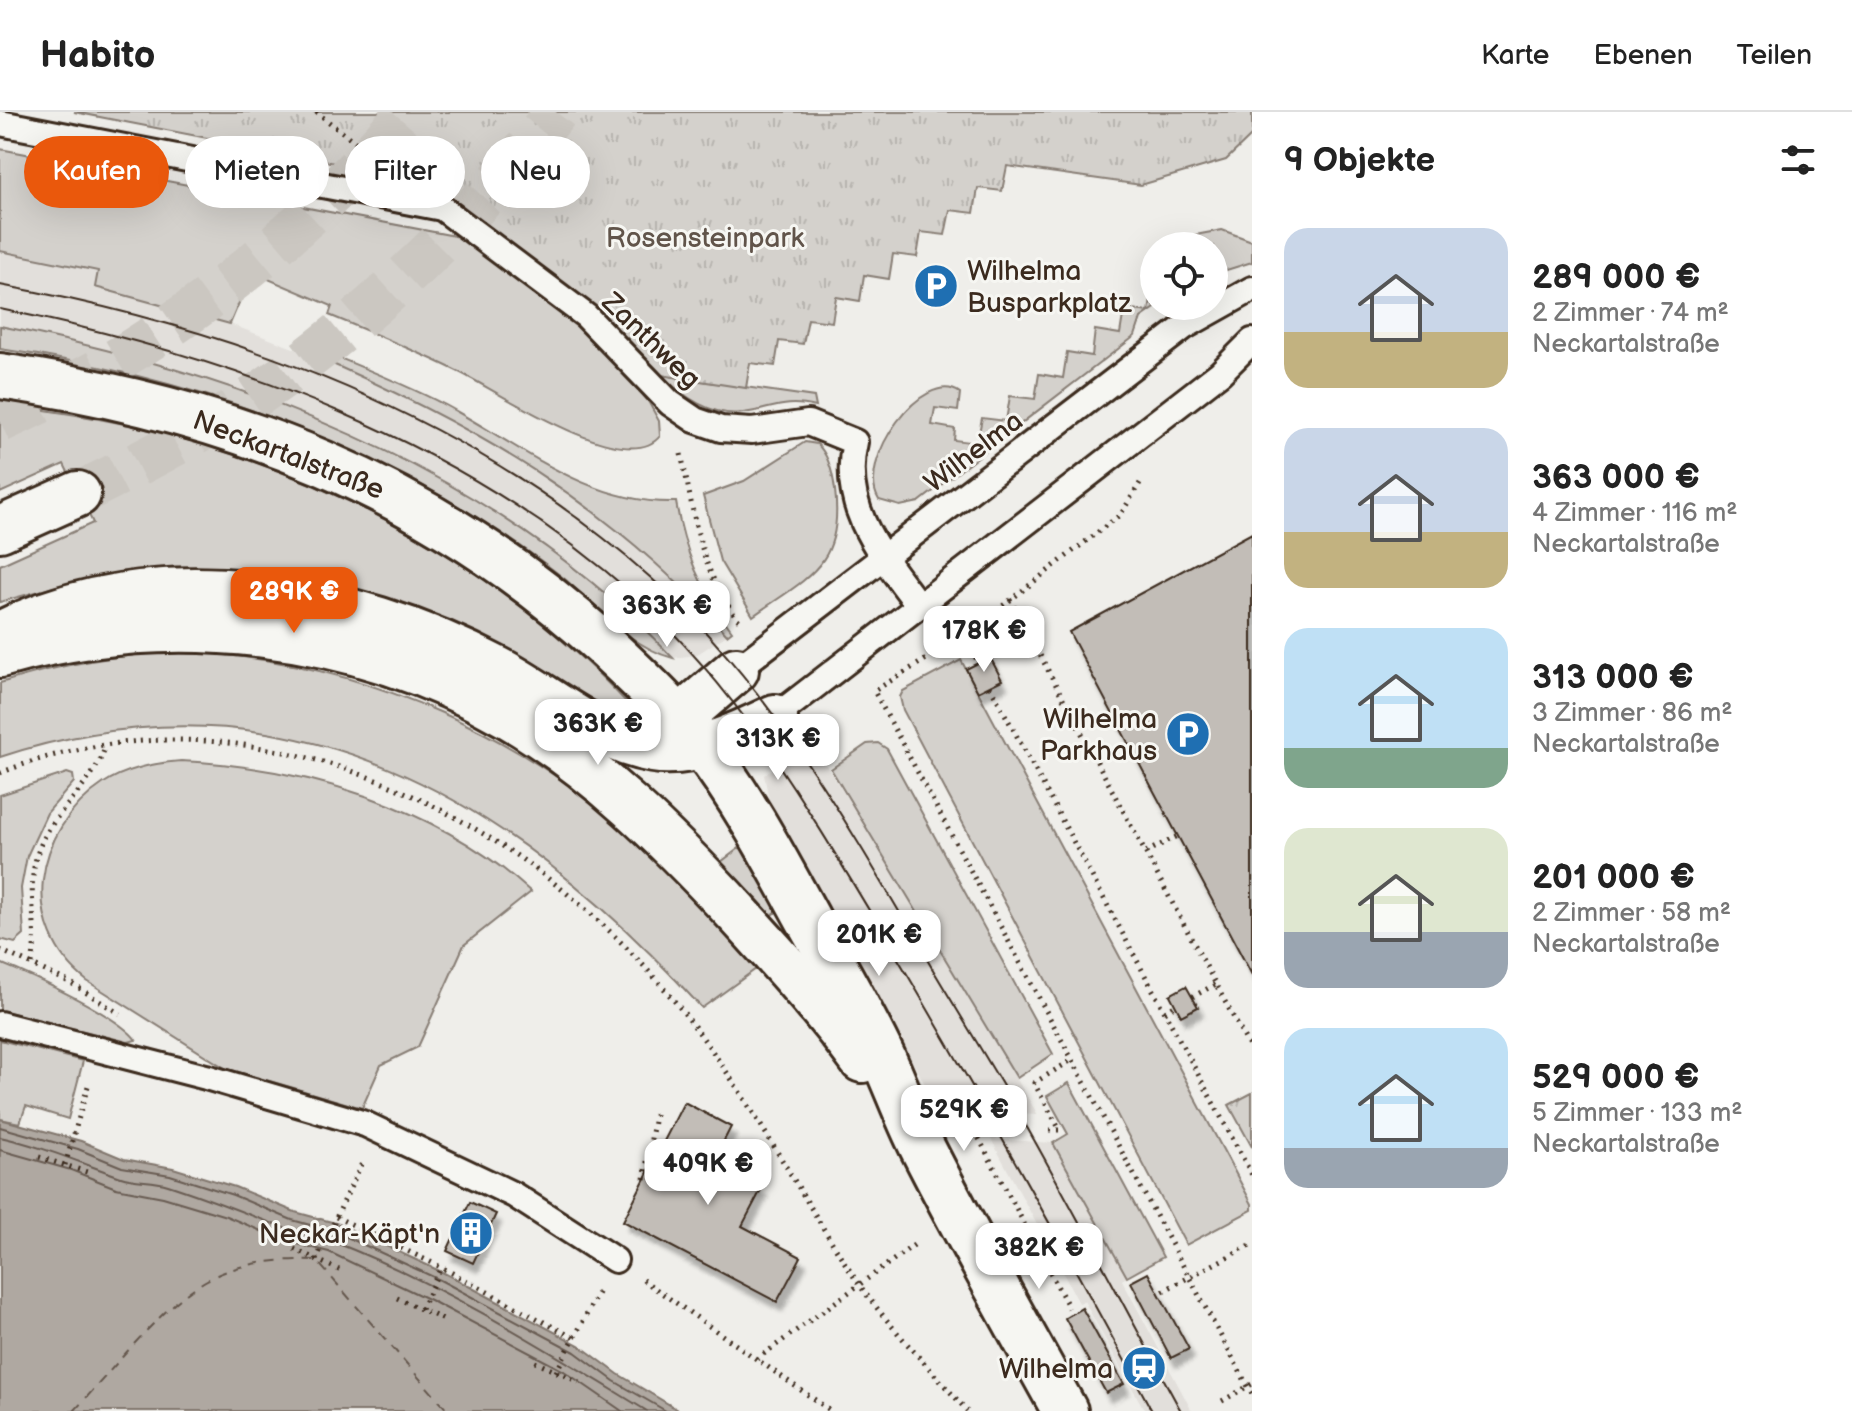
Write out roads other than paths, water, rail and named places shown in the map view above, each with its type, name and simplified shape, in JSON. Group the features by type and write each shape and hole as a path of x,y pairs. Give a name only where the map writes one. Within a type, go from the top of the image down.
{"main road":[{"name":"Neckartalstraße","path":"0,376 126,398 177,411 275,442 343,470 396,495 484,549 551,599 613,654 766,843 868,1027 923,1148 1065,1411"},
{"path":"0,529 78,494"},
{"path":"0,634 43,613 82,601 135,593 259,594 317,604 388,623 443,643 498,669 606,733 678,738 775,717"},
{"name":"Neckartalstraße","path":"0,655 89,636 178,630 278,636 363,654 456,689 511,717 615,793 673,848 809,994 860,1057 923,1148"},
{"path":"613,654 673,689 705,689 727,677"},
{"path":"673,848 651,801 649,782 678,738 727,677"},
{"path":"766,843 751,812 743,780 750,749 775,717"}],"lane":[{"name":"Zanthweg","path":"0,123 442,208 586,316 670,403 695,420 721,429 752,431 808,423 855,442 852,467 857,512 863,528 919,606"},
{"name":"Wilhelma","path":"727,677 1184,327 1252,289"},
{"path":"775,717 1208,383 1252,341"},
{"path":"0,1024 206,1077 365,1124 514,1195 609,1270"}],"water":[{"path":"0,1119 81,1141 124,1159 173,1168 235,1187 295,1212 339,1224 444,1273 579,1345 618,1374 680,1411 0,1411"}],"tunnel":[{"path":"0,421 115,361 221,289 319,206 408,112"},
{"path":"78,494 238,407 341,332 381,299 455,227 556,112"}],"tram line":[{"path":"0,285 88,303 176,326 262,354 346,387 428,425 506,470 581,521 651,578 694,620 772,712 840,813 1029,1131 1181,1411"},
{"path":"0,309 171,351 338,411 417,448 494,492 567,541 636,597 675,634 744,716 861,896 956,1058 1152,1411"}],"place":[{"name":"Wilhelma Busparkplatz","path":"936,286"},
{"name":"Wilhelma Parkhaus","path":"1188,734"},
{"name":"Neckar-Käpt'n","path":"471,1233"},
{"name":"Wilhelma","path":"1144,1368"}],"park label":[{"name":"Rosensteinpark","path":"705,237"}]}
